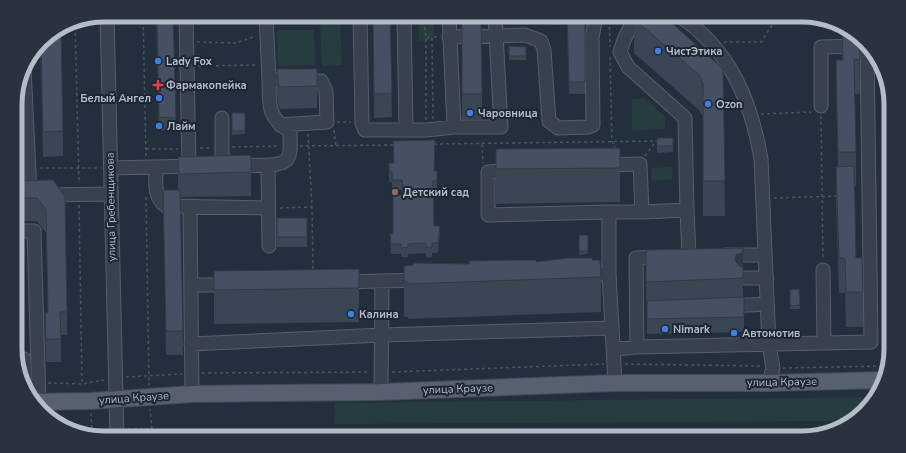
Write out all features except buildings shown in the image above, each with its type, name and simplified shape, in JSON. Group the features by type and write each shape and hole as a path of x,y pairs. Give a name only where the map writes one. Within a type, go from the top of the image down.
{"main road":[{"name":"улица Краузе","path":"42,402 91,401 116,398 192,394 381,392 771,376 878,380"}],"street":[{"name":"улица Гребенщикова","path":"107,22 110,194 117,431"},
{"path":"186,22 189,166"},
{"path":"110,168 280,165 286,162 290,156 290,132 280,125 270,113 266,22"},
{"path":"360,22 362,123 365,130 501,127 495,22"},
{"path":"404,22 406,129"},
{"path":"449,22 454,127"},
{"path":"449,37 525,35 541,41 544,50 549,121 558,128 588,127 593,125 592,38 595,22"},
{"path":"633,22 620,52 628,67 685,118 687,210 690,256"},
{"path":"686,22 730,65 740,85 756,131 761,159 771,376"},
{"path":"821,109 821,47 860,46"},
{"path":"614,349 638,347 871,342 868,56"},
{"path":"269,80 321,81 326,91 327,122 280,125"},
{"path":"25,84 30,195"},
{"path":"222,118 222,166"},
{"path":"594,166 640,164 642,212"},
{"path":"268,165 269,246"},
{"path":"151,167 156,192 160,202 172,208 268,208"},
{"path":"525,170 488,172 488,215 687,210"},
{"path":"22,195 110,194"},
{"path":"190,208 192,394"},
{"path":"609,212 609,274 615,383"},
{"path":"22,232 34,231 38,382 37,395"},
{"path":"638,347 641,309 636,258 765,255"},
{"path":"823,270 824,343"},
{"path":"570,275 609,274"},
{"path":"743,278 767,278"},
{"path":"328,283 437,280"},
{"path":"381,392 383,335 382,282"},
{"path":"191,285 244,284"},
{"path":"714,306 768,304"},
{"path":"191,344 383,335 612,328"}],"path":[{"path":"143,22 146,149 151,167"},
{"path":"424,22 430,129"},
{"path":"609,22 612,141 624,164"},
{"path":"708,42 761,42 774,22"},
{"path":"187,42 236,43 267,32"},
{"path":"430,129 432,37"},
{"path":"426,38 449,37"},
{"path":"188,66 268,65"},
{"path":"883,91 884,134"},
{"path":"751,115 821,109 823,270"},
{"path":"327,122 362,123"},
{"path":"308,130 312,207 313,275"},
{"path":"640,164 656,141"},
{"path":"428,144 664,141"},
{"path":"482,144 483,164 488,172"},
{"path":"146,149 397,145"},
{"path":"28,168 110,168"},
{"path":"129,431 152,429 148,375 146,192"},
{"path":"869,195 884,195"},
{"path":"762,198 838,196"},
{"path":"268,208 312,207"},
{"path":"38,382 82,384 115,378 192,373 382,372 615,364 759,365 771,376 882,366"},
{"path":"91,401 92,430"}],"green space":[{"path":"320,22 340,22 342,65 322,66"},
{"path":"418,22 434,22 434,40 419,41"},
{"path":"277,30 314,30 315,65 278,66"},
{"path":"645,98 665,117 665,129 632,131 632,99"},
{"path":"672,167 672,179 652,181 651,168"},
{"path":"868,397 856,411 841,421 334,424 335,403"}],"place":[{"name":"ЧистЭтика","path":"658,51"},
{"name":"Lady Fox","path":"158,61"},
{"name":"Фармакопейка","path":"158,85"},
{"name":"Белый Ангел","path":"159,98"},
{"name":"Ozon","path":"708,104"},
{"name":"Чаровница","path":"470,113"},
{"name":"Лайм","path":"159,126"},
{"name":"Детский сад","path":"395,192"},
{"name":"Калина","path":"351,314"},
{"name":"Nimark","path":"665,329"},
{"name":"Автомотив","path":"734,333"}]}
